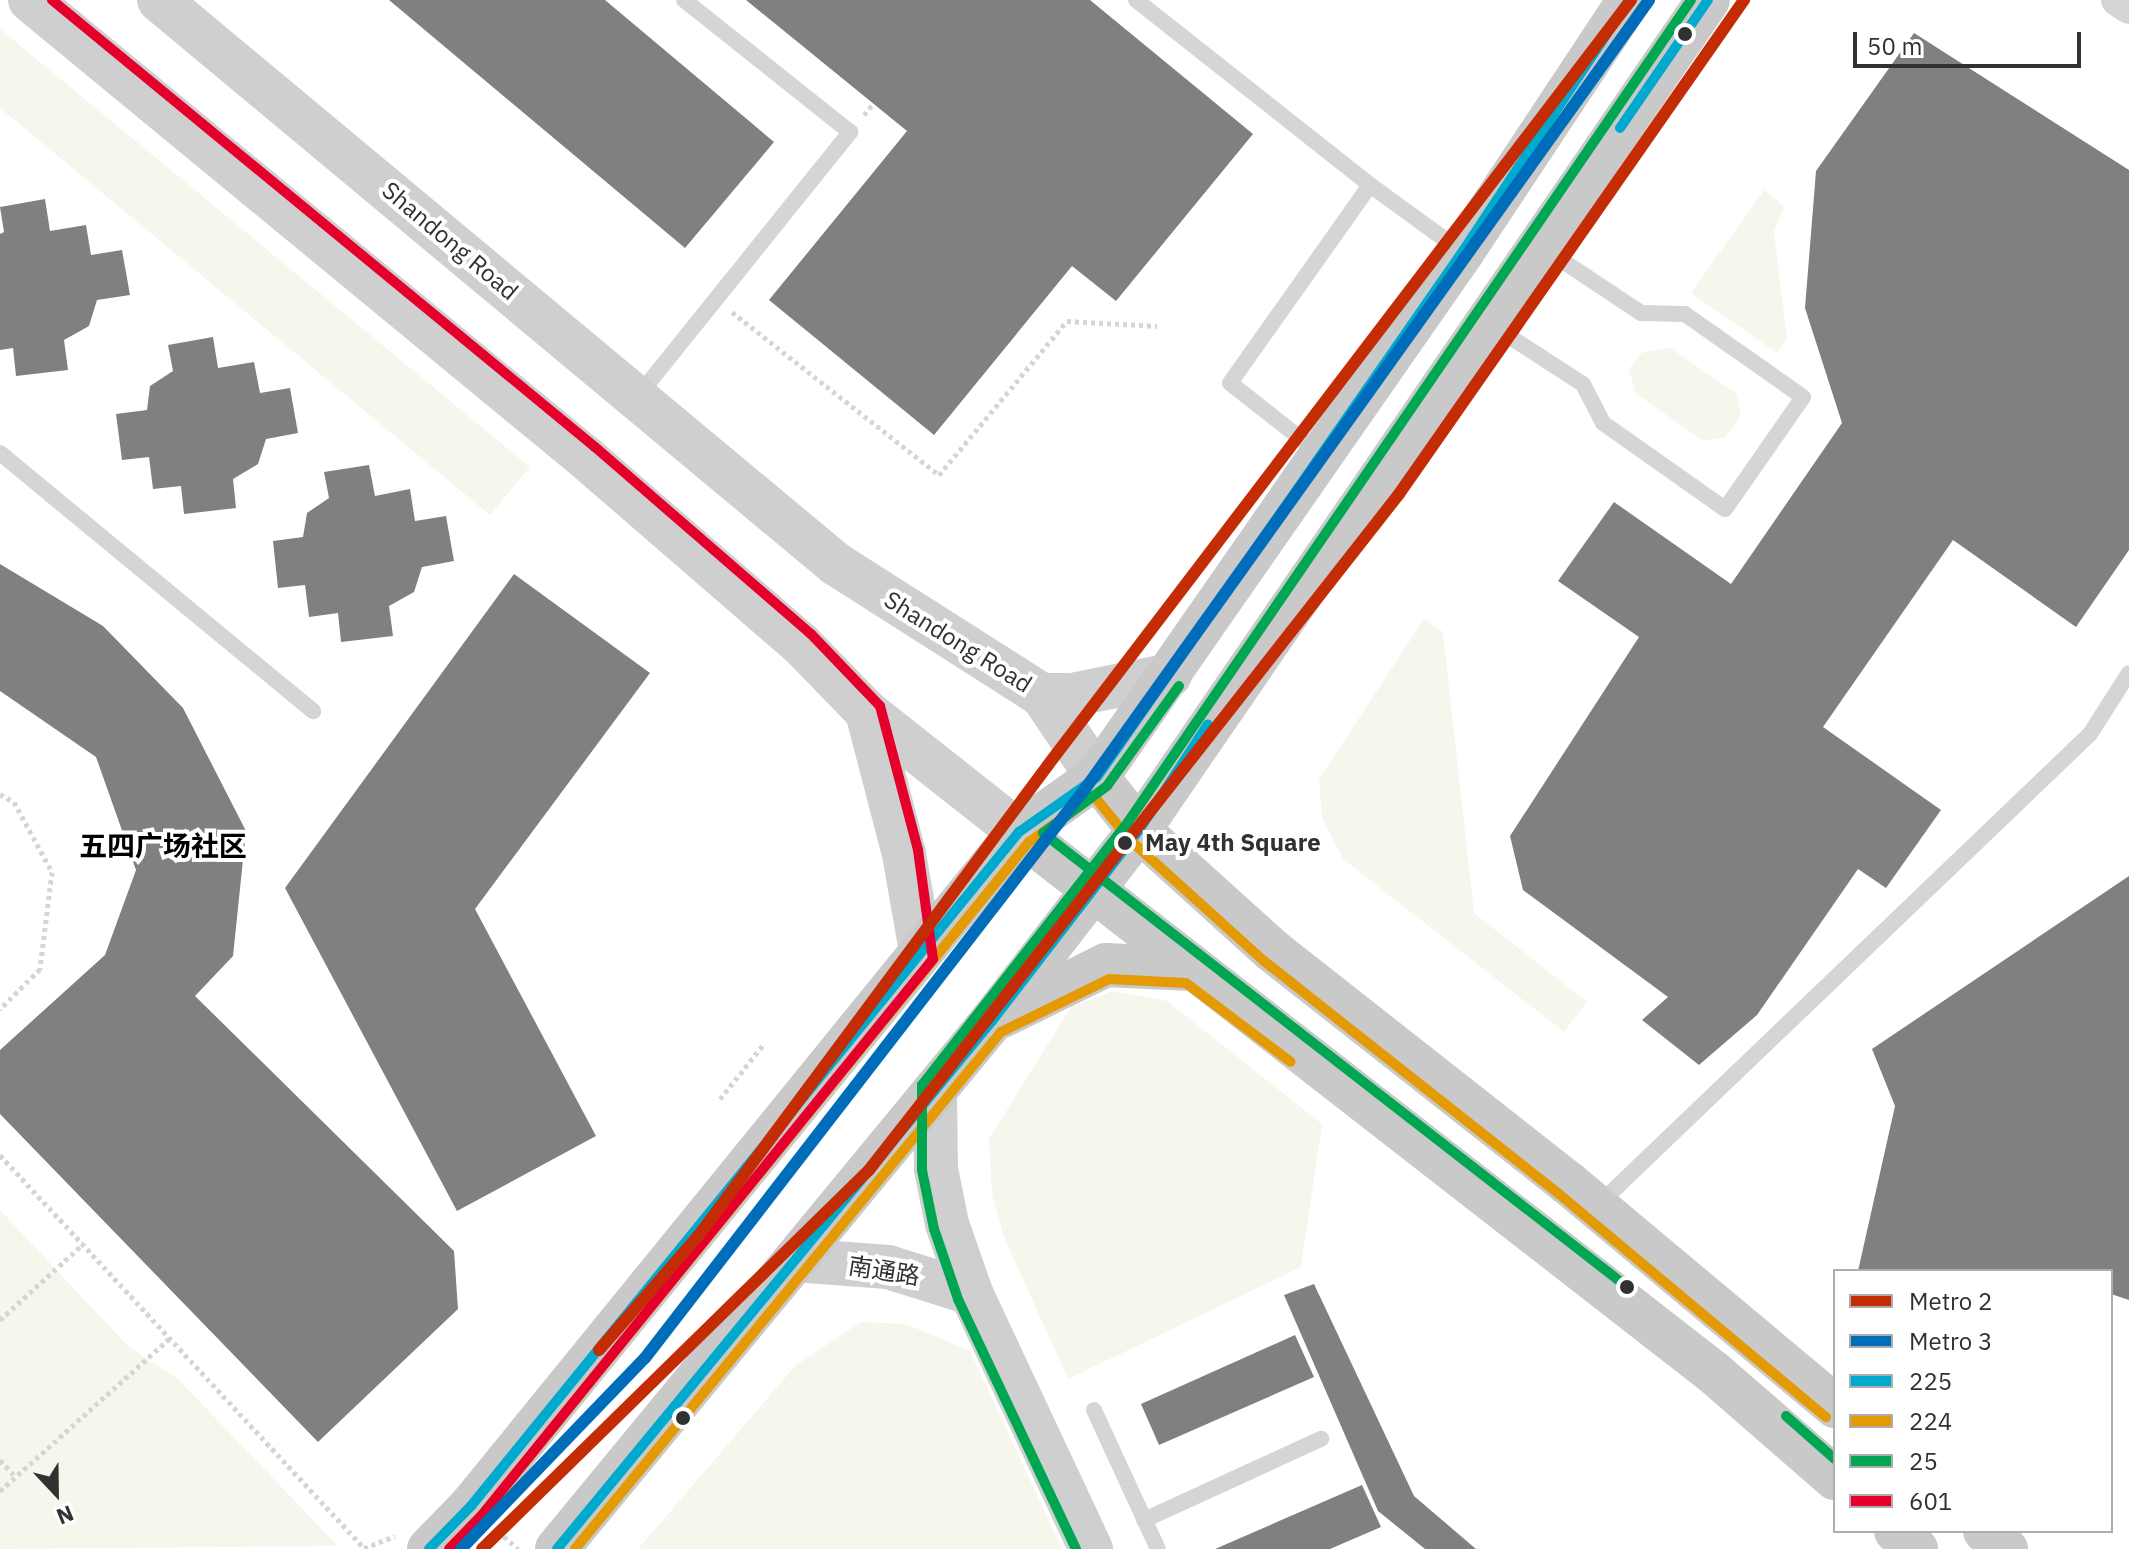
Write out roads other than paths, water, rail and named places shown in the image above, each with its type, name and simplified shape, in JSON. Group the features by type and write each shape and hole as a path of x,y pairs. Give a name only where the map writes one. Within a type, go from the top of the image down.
{"main road":[{"path":"30,0 586,458 801,644 867,712 1191,969 1713,1372 1833,1476"},
{"name":"Shandong Road","path":"159,0 836,564 1042,695 1097,777 1139,830 1273,951 1596,1206 1833,1404"},
{"path":"417,1541 471,1506 1019,832 1097,777 1463,251 1629,0"},
{"path":"557,1549 992,1021 1139,830 1708,0"},
{"path":"1042,695 1072,695 1170,675"},
{"path":"867,712 904,854 921,951"},
{"path":"992,1021 1106,965 1191,969"},
{"path":"935,1090 936,1169 947,1224 971,1293 1091,1549"},
{"name":"南通路","path":"795,1260 888,1267 971,1293"},
{"path":"1898,1533 1916,1549"},
{"path":"1987,1533 2006,1549"}],"street":[{"path":"2117,0 2129,8"}],"lane":[{"path":"638,396 850,132 684,0"},
{"path":"1136,0 1370,185 1463,251"},
{"path":"1321,454 1230,383 1370,185"},
{"path":"1486,321 1583,384 1603,423 1725,509 1803,397 1685,314 1641,313 1539,245"},
{"path":"0,453 313,711"},
{"path":"1596,1206 2090,734 2129,673"},
{"path":"1094,1410 1158,1549"},
{"path":"1144,1520 1321,1439"}],"metro line":[{"name":"2","path":"599,1350 699,1235 1048,765 1631,0"},
{"name":"3","path":"461,1549 645,1358 1085,789 1649,0"},
{"name":"2","path":"482,1549 869,1170 1399,494 1744,0"}],"place":[{"name":"May 4th Square","path":"1125,843"}],"district":[{"name":"五四广场社区","path":"163,846"}]}
